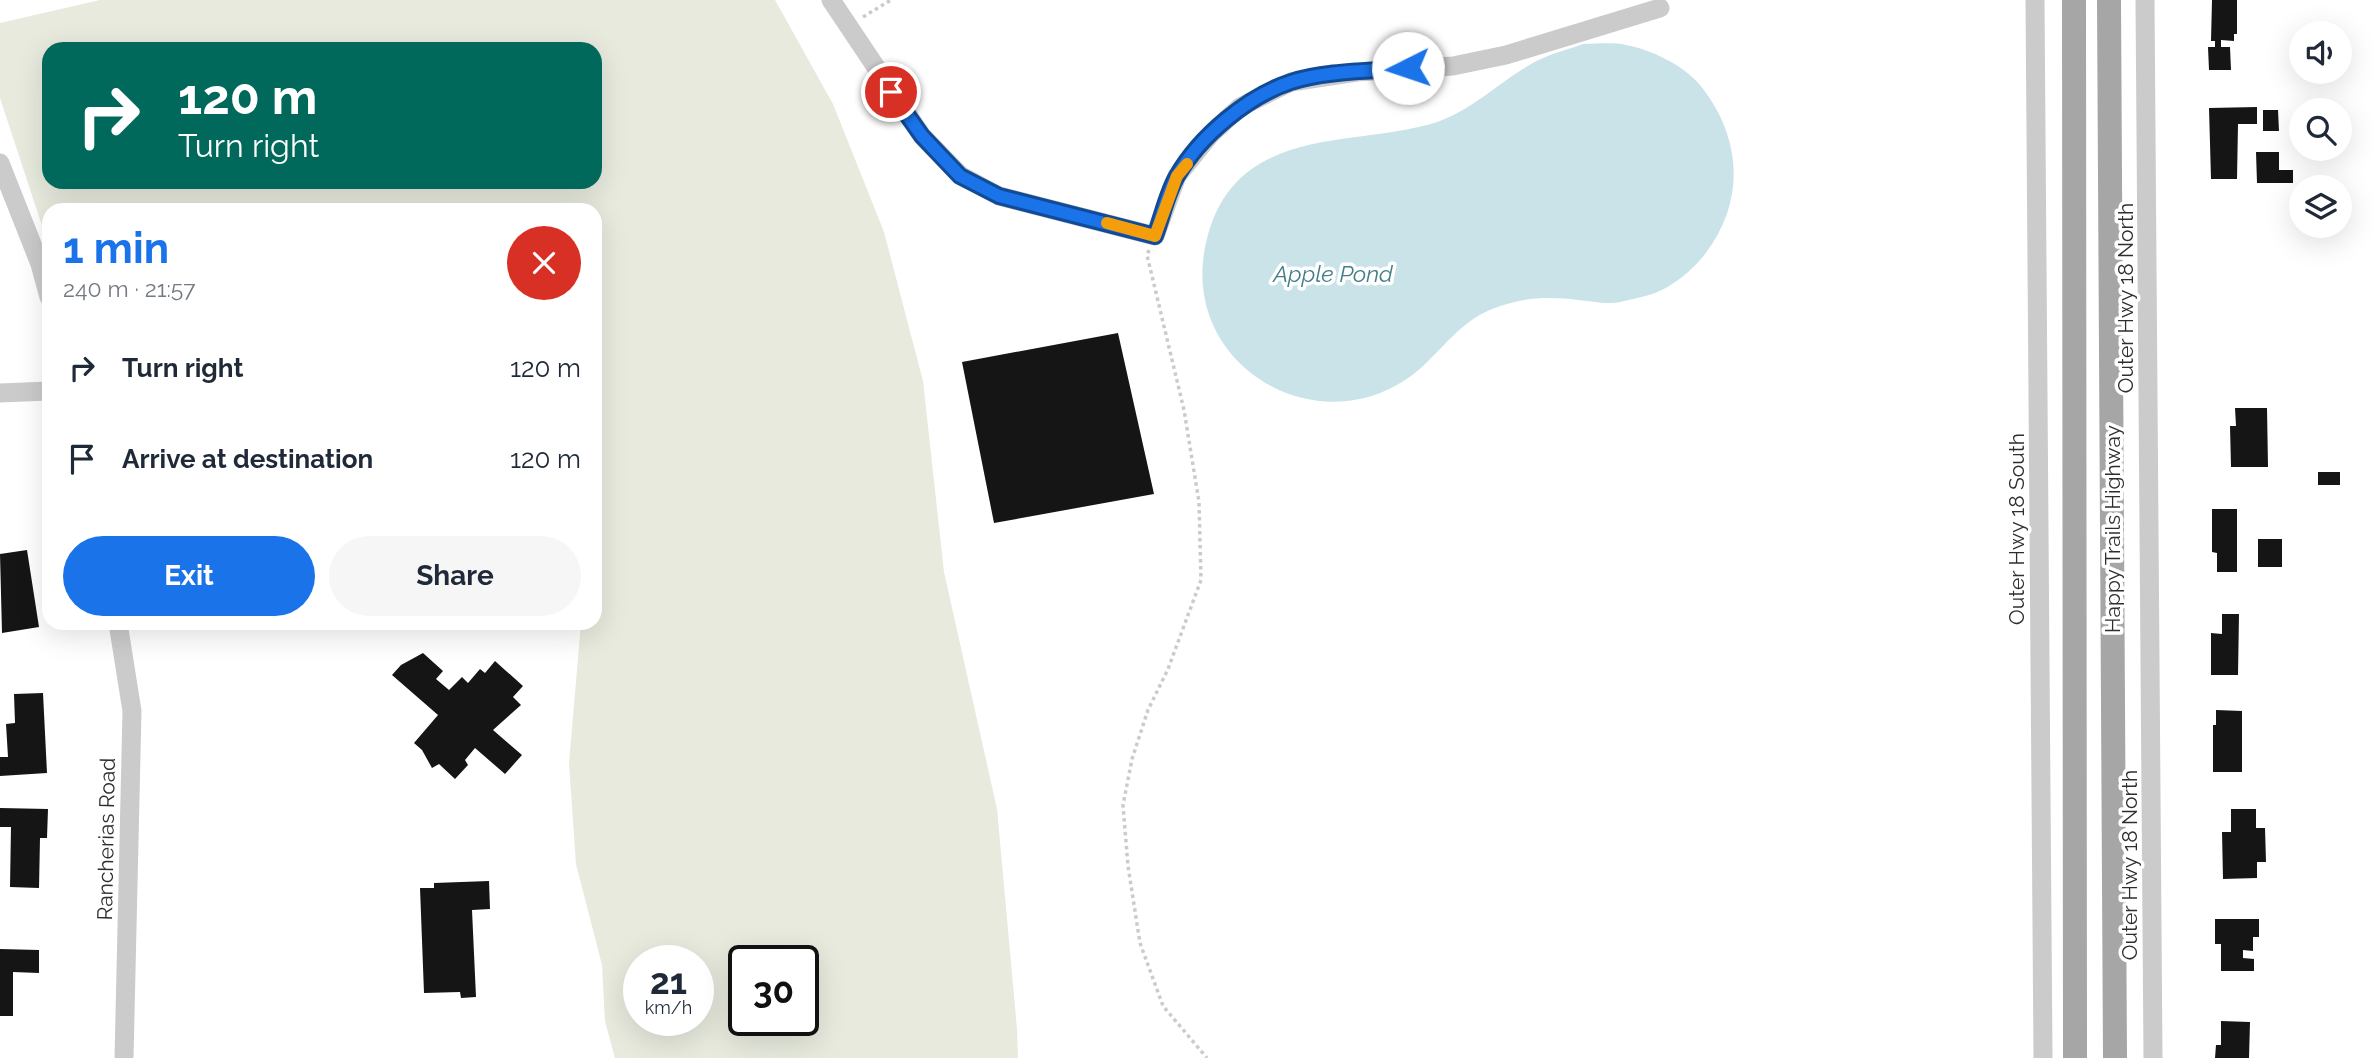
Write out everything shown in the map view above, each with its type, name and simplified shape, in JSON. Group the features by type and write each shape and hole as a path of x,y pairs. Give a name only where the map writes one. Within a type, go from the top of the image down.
{"main road":[{"name":"Happy Trails Highway","path":"2074,0 2075,1058"},
{"name":"Happy Trails Highway","path":"2109,0 2115,1058"}],"street":[{"path":"831,0 922,136 960,176 999,196 1155,236 1177,176 1210,135 1240,107 1291,82 1357,72 1453,66 1506,55 1663,3"},
{"name":"Outer Hwy 18 South","path":"2035,0 2043,1058"},
{"name":"Outer Hwy 18 North","path":"2146,0 2153,1058"},
{"path":"0,163 42,271"},
{"path":"0,393 42,391"},
{"name":"Rancherias Road","path":"119,630 132,711 124,1058"}],"path":[{"path":"849,26 891,0"},
{"path":"1155,236 1147,255 1184,410 1199,502 1201,580 1168,669 1148,710 1132,759 1123,804 1128,866 1140,943 1163,1006 1208,1058"}],"shaded area":[{"path":"100,0 775,0 833,104 884,232 923,381 944,572 997,809 1018,1058 615,1058 605,1021 602,965 576,864 569,763 580,630 602,630 602,203 42,203 42,226 0,98 0,23"}],"water":[{"name":"Apple Pond","path":"1583,44 1626,45 1676,65 1700,85 1724,126 1731,147 1733,191 1718,234 1689,272 1655,293 1620,302 1542,298 1493,309 1470,321 1423,366 1385,391 1345,401 1305,399 1268,384 1237,360 1214,328 1203,288 1206,243 1210,228 1219,206 1233,186 1254,168 1277,155 1303,146 1414,128 1440,121 1467,108 1530,65"}],"building":[{"path":"2212,0 2237,0 2237,34 2234,34 2234,41 2221,40 2221,47 2230,47 2231,70 2209,70 2208,47 2215,47 2215,41 2211,41"},
{"path":"2257,107 2257,124 2238,124 2237,179 2211,179 2209,108"},
{"path":"2263,110 2278,110 2279,131 2263,131"},
{"path":"2256,152 2279,152 2279,170 2293,170 2293,175 2289,175 2289,183 2257,183"},
{"path":"1118,333 1154,494 994,523 962,362"},
{"path":"2235,408 2267,408 2268,467 2231,467 2230,426 2236,426"},
{"path":"2318,472 2340,472 2340,485 2318,485"},
{"path":"2212,509 2237,509 2237,572 2217,572 2217,553 2212,552"},
{"path":"2258,539 2282,539 2282,567 2258,567"},
{"path":"27,550 39,627 2,633 0,554"},
{"path":"2222,614 2239,614 2238,675 2211,675 2211,633 2222,634"},
{"path":"423,653 443,671 436,679 449,690 462,677 468,683 480,669 485,673 495,661 523,686 513,697 521,705 493,730 522,755 505,774 475,748 465,760 468,765 455,779 439,764 432,768 422,750 414,743 438,715 392,675 401,665"},
{"path":"43,693 47,773 0,776 0,757 8,757 6,724 15,723 14,694"},
{"path":"2216,710 2242,711 2242,772 2213,772 2213,725 2216,725"},
{"path":"0,808 48,809 47,838 40,838 39,888 10,887 11,827 0,827"},
{"path":"2231,809 2256,809 2256,828 2265,828 2266,862 2257,862 2257,878 2223,879 2222,832 2231,832"},
{"path":"489,881 490,909 472,910 476,997 461,998 460,992 424,993 420,888 434,888 434,883"},
{"path":"2215,919 2259,919 2259,937 2253,937 2253,951 2243,950 2243,958 2254,959 2254,971 2221,971 2221,944 2215,944"},
{"path":"0,949 39,950 39,973 13,972 13,1016 0,1016"},
{"path":"2221,1021 2250,1022 2249,1058 2215,1058 2216,1045 2221,1045"}],"slow traffic":[{"path":"1107,223 1155,236 1177,176 1187,164"}],"route":[{"path":"891,92 922,136 960,176 999,196 1155,236 1177,176 1210,135 1240,107 1291,82 1408,68"}]}
